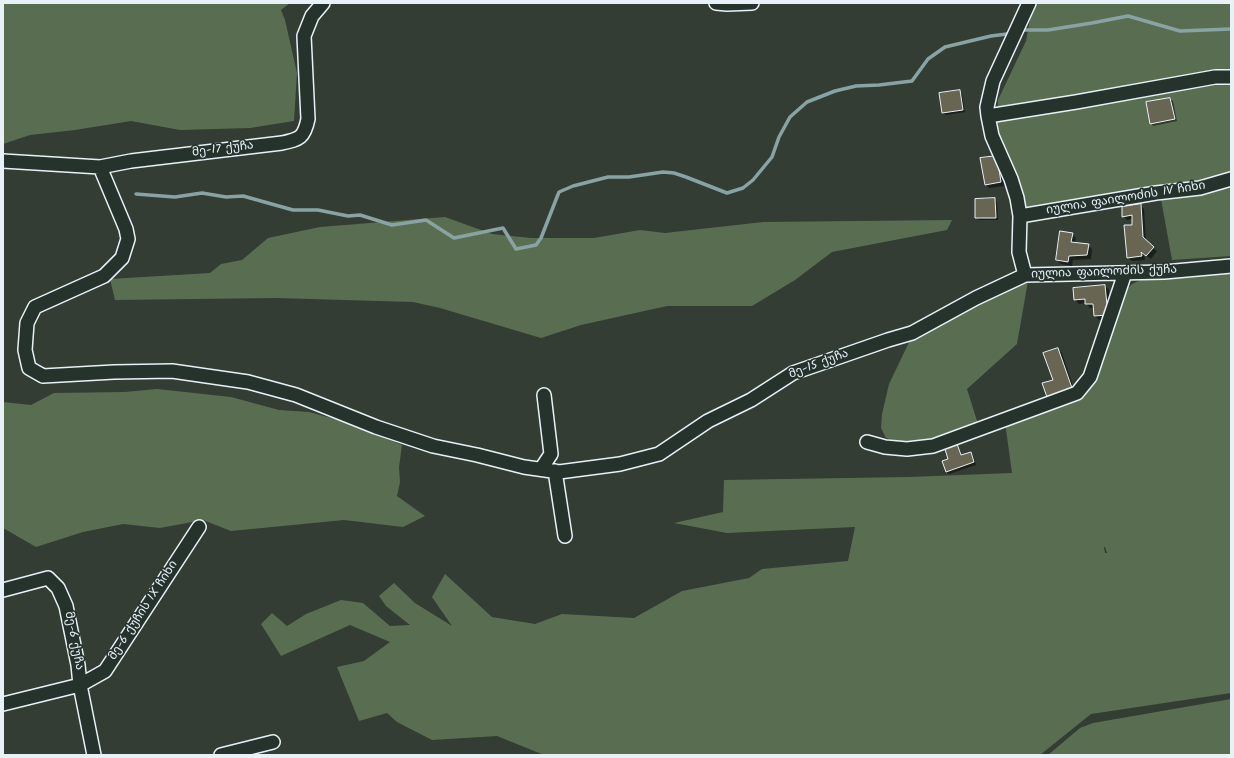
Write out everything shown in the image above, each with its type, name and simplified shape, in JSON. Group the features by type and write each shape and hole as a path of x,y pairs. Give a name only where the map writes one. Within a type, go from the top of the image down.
{"street":[{"name":"მე-17 ქუჩა","path":"3,161 100,167 297,140 306,132 308,119 304,36 312,16 323,3"},
{"path":"716,3 752,3"},
{"name":"იულია ფაილოძის ქუჩა","path":"1029,3 993,81 988,107 988,116 992,136 1011,179 1017,198 1020,216 1019,252 1025,275 1164,272 1231,266"},
{"path":"988,116 1090,100 1215,77 1231,78"},
{"name":"მე-15 ქუჩა","path":"100,167 126,230 128,239 122,258 104,276 35,307 27,323 25,350 29,368 43,376 114,372 172,371 248,382 296,395 376,427 433,446 524,467 555,471 620,464 659,454 708,421 751,400 794,373 912,333 976,298 1025,275"},
{"name":"იულია ფაილოძის IV ჩიხი","path":"1020,216 1156,193 1200,188 1231,179"},
{"path":"867,442 885,447 907,449 933,446 1077,393 1090,377 1125,273"},
{"path":"541,469 551,454 544,395"},
{"path":"555,471 566,536"},
{"name":"მე-6 ქუჩის IX ჩიხი","path":"3,704 80,685 105,670 199,527"},
{"name":"მე-6 ქუჩა","path":"3,590 48,578 58,588 66,606 94,755"},
{"path":"222,755 273,742"}],"green space":[{"path":"3,3 290,3 281,10 285,20 297,73 294,121 250,128 180,130 131,121 75,130 30,135 3,144"},
{"path":"1033,3 1231,3 1231,256 1172,260 1161,199 1023,223 1001,143 997,121 998,100 1026,41"},
{"path":"445,217 492,234 531,238 594,238 640,230 665,233 763,222 952,220 947,230 832,252 795,280 752,306 667,306 581,325 541,338 440,308 413,302 276,298 115,300 110,279 210,273 221,264 242,260 268,238 320,227"},
{"path":"1231,271 1231,693 1091,714 1040,755 544,755 497,736 432,740 397,722 387,713 359,721 337,667 364,661 390,642 350,625 281,656 261,624 272,613 287,626 306,614 341,600 363,603 390,626 410,625 386,606 379,596 394,583 415,603 452,626 432,597 445,574 492,617 535,624 562,614 634,618 682,591 749,578 762,569 848,561 855,527 727,533 674,523 723,512 724,480 909,477 1012,473 1005,422 1081,398 1090,388 1122,295 1132,284 1145,278"},
{"path":"1028,281 1017,344 967,389 978,424 926,441 902,442 886,438 881,428 882,414 889,384 912,336 990,296"},
{"path":"157,389 231,397 279,410 309,412 346,422 402,445 399,467 400,482 397,496 425,516 403,527 344,520 231,531 203,520 160,528 123,524 83,532 36,547 3,528 3,402 31,405 54,393 125,392"},
{"path":"1231,699 1231,755 1048,755 1080,728 1093,723"}],"building":[{"path":"960,90 963,110 942,113 939,93"},
{"path":"1170,98 1175,119 1150,124 1146,102"},
{"path":"997,156 1001,182 985,185 980,158"},
{"path":"995,198 996,218 975,218 975,199"},
{"path":"1141,204 1143,237 1154,247 1146,256 1141,252 1142,256 1127,258 1124,225 1132,225 1132,215 1122,217 1122,207"},
{"path":"1060,231 1073,233 1071,242 1089,244 1087,255 1069,256 1068,262 1056,260"},
{"path":"1105,285 1108,315 1094,316 1093,304 1085,304 1085,299 1074,300 1073,288"},
{"path":"1058,348 1072,388 1047,397 1042,383 1053,380 1043,353"},
{"path":"956,441 961,455 971,452 974,462 946,472 942,461 948,459 944,446"}],"waterway":[{"path":"1024,30 1048,30 1128,16 1180,31 1231,29"},
{"path":"136,194 175,197 202,193 226,197 243,196 293,210 318,210 348,216 360,215 392,225 426,220 454,238 503,228 516,249 536,245 541,238 559,192 573,186 608,177 629,177 663,172 674,173 727,193 743,188 753,180 772,157 779,137 790,117 807,102 835,91 856,86 912,81 928,59 945,47 991,36 1007,34"}]}
